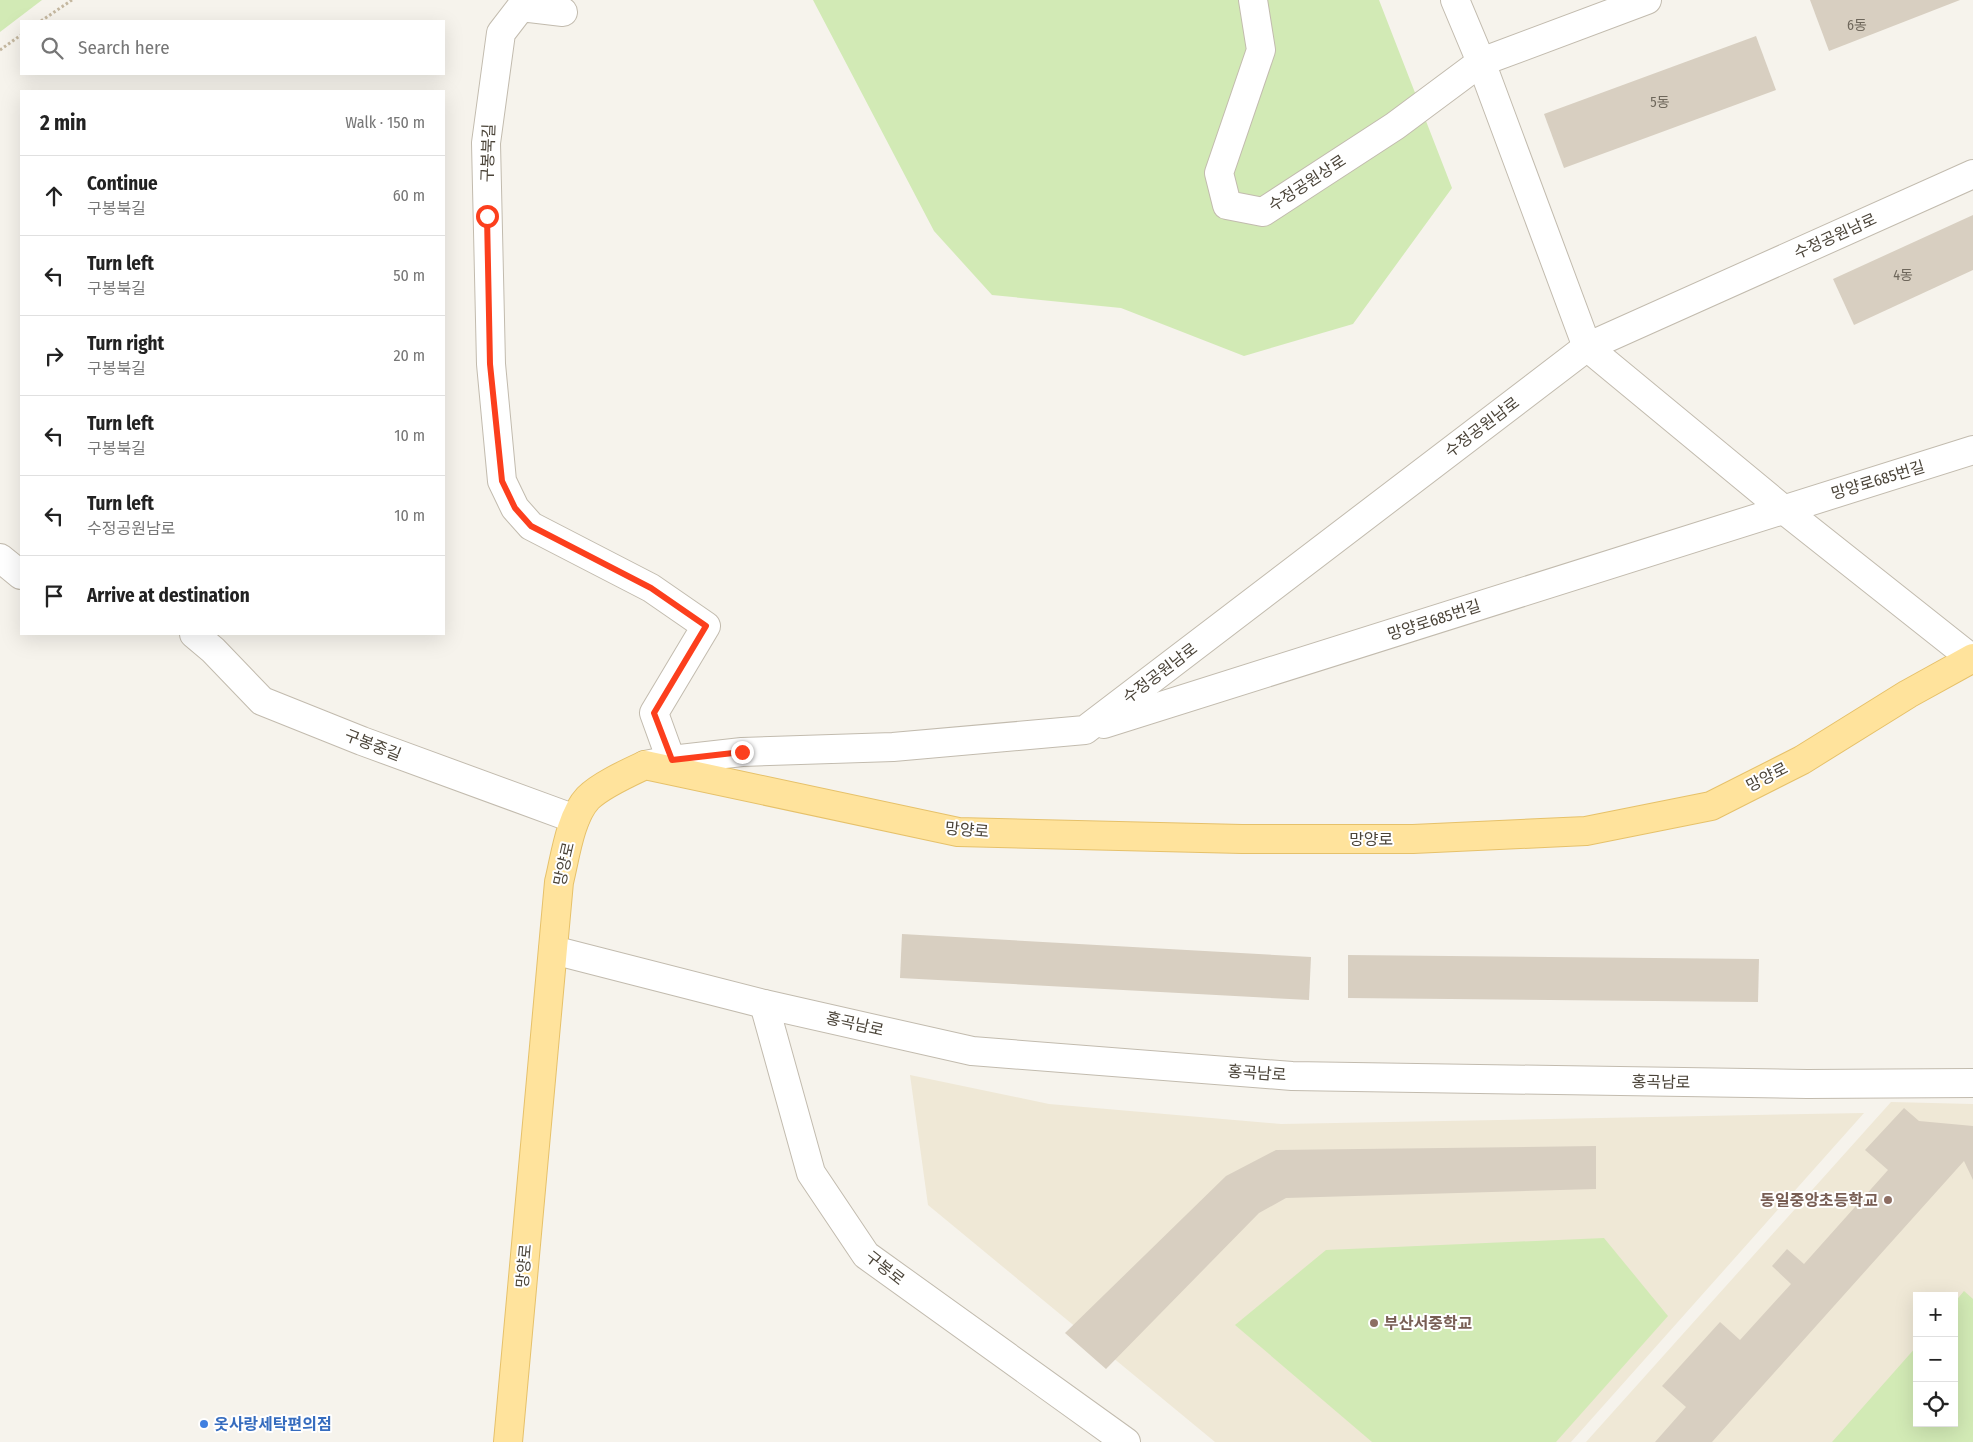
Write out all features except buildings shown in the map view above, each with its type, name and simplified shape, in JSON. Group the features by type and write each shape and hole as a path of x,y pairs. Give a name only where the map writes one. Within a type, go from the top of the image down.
{"main road":[{"name":"망양로","path":"508,1442 559,882 575,819 588,798 616,779 645,765 958,832 1242,839 1413,839 1586,831 1711,806 1802,760 1908,694 1972,658"}],"street":[{"name":"수정공원상로","path":"1253,0 1262,50 1219,173 1227,205 1263,212 1395,126 1481,62 1647,0"},
{"path":"1455,0 1481,62 1586,347 1783,510"},
{"name":"구봉북길","path":"563,12 520,6 501,32 496,64 486,143 487,216 490,364 502,481 515,508 531,526 651,588 706,626 654,713 672,760"},
{"name":"수정공원남로","path":"1085,730 1586,347 1973,174"},
{"name":"망양로685번길","path":"1085,730 1973,450"},
{"name":"망양로","path":"1783,510 1972,658"},
{"path":"0,558 20,575"},
{"name":"구봉중길","path":"195,635 213,650 262,701 362,741 575,819"},
{"path":"645,765 742,752 893,747 1085,730"},
{"name":"홍곡남로","path":"553,950 764,1004 972,1051 1292,1076 1808,1084 1973,1083"},
{"name":"구봉로","path":"764,1004 810,1174 866,1255 1073,1402 1126,1442"}],"path":[{"path":"42,20 72,0"},
{"path":"0,50 20,36"}],"shaded area":[{"name":"부산서중학교","path":"910,1075 1049,1104 1281,1124 1864,1113 1571,1442 1215,1442 928,1205"},
{"name":"동일중앙초등학교","path":"1891,1102 1973,1104 1973,1442 1586,1442"}],"green space":[{"path":"0,0 42,0 0,32"},
{"path":"813,0 1379,0 1452,188 1353,324 1244,356 1121,308 992,295 934,231"},
{"path":"1604,1238 1668,1316 1556,1442 1372,1442 1235,1325 1326,1250"},
{"path":"1964,1291 1973,1299 1973,1442 1832,1442 1913,1351 1913,1427 1958,1427 1958,1298"}],"place":[{"name":"동일중앙초등학교","path":"1888,1200"},
{"name":"부산서중학교","path":"1374,1323"},
{"name":"옷사랑세탁편의점","path":"204,1424"}],"route":[{"path":"487,216 490,364 502,481 515,508 531,526 651,588 706,626 654,713 672,760 742,752"}]}
